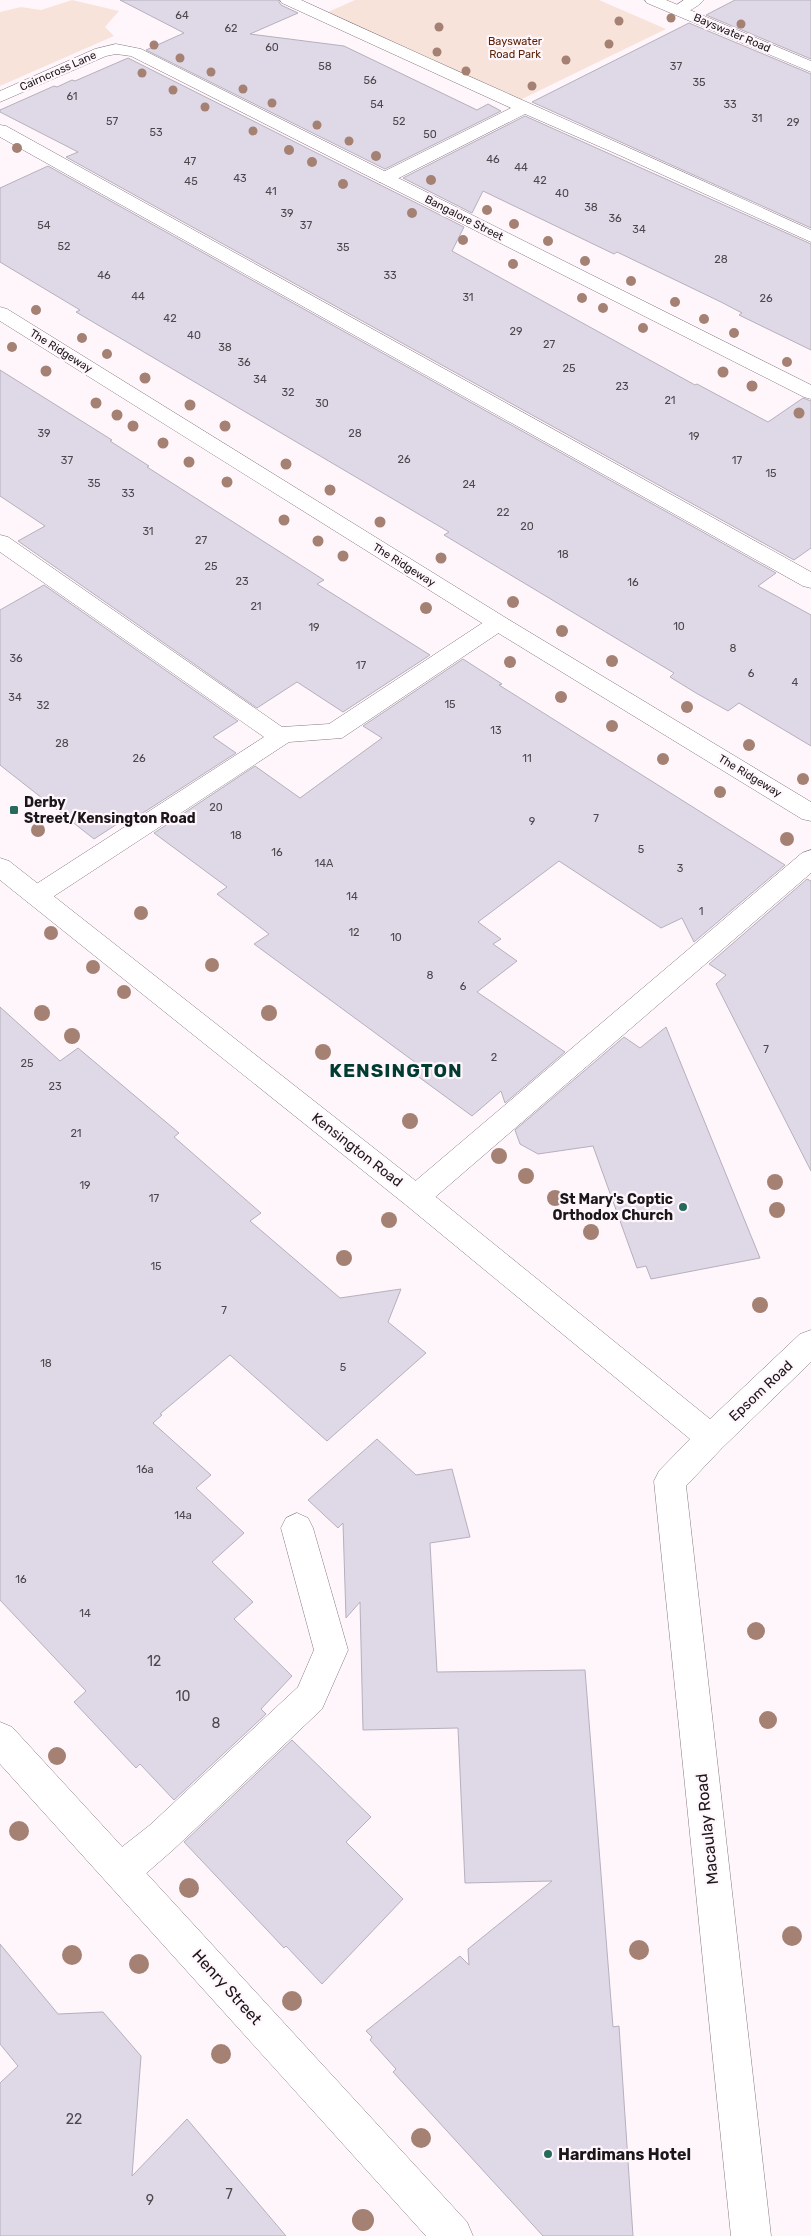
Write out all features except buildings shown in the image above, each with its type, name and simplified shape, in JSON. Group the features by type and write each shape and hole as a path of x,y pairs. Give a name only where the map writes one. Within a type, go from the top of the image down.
{"street":[{"path":"288,0 811,237"},
{"name":"Bayswater Road","path":"653,0 811,67"},
{"path":"677,10 696,0"},
{"path":"310,11 328,4"},
{"name":"Cairncross Lane","path":"0,97 98,54 116,50"},
{"name":"Bangalore Street","path":"116,50 135,52 811,393"},
{"path":"385,178 525,108"},
{"path":"0,130 811,581"},
{"name":"The Ridgeway","path":"0,313 498,623 811,813"},
{"path":"0,542 280,738 36,896"},
{"path":"277,735 334,732 498,623"},
{"path":"416,1197 811,860"},
{"name":"Kensington Road","path":"0,867 416,1197 711,1438"},
{"name":"Epsom Road","path":"711,1438 811,1343"},
{"name":"Macaulay Road","path":"711,1438 670,1481 751,2236"},
{"path":"121,1871 162,1837 310,1698 331,1650 297,1528"},
{"name":"Henry Street","path":"0,1739 453,2236"}],"green space":[{"path":"72,0 119,11 105,27 114,36 0,86 0,12 21,7 41,10"},
{"name":"Bayswater Road Park","path":"355,0 599,0 666,29 518,101 328,12"}],"place":[{"name":"Derby Street/Kensington Road","path":"14,810"},
{"name":"St Mary's Coptic Orthodox Church","path":"683,1207"},
{"name":"Hardimans Hotel","path":"548,2154"}],"district":[{"name":"KENSINGTON","path":"396,1070"}]}
